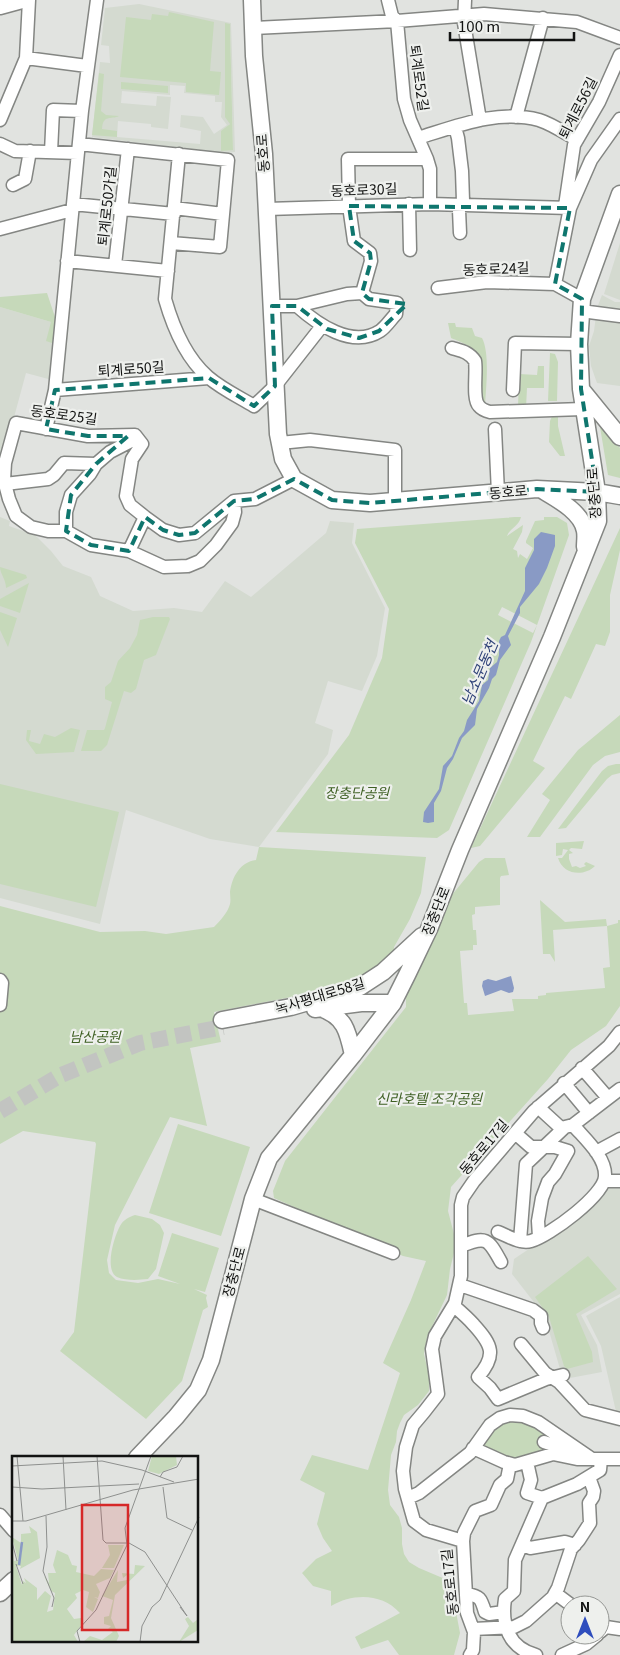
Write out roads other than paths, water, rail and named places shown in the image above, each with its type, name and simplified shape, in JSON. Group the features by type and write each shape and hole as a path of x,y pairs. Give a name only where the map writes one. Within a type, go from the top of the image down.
{"main road":[{"path":"0,6 22,0"},
{"name":"동호로","path":"252,0 267,209 275,386 283,459 294,479 332,500 370,503 539,490 597,492 620,496"},
{"name":"장충단로","path":"139,1456 176,1418 198,1390 211,1360 253,1199 269,1158 393,1003 429,929 460,850 548,646 598,521 597,492 580,389 578,344 581,305 620,194"},
{"path":"580,389 620,437"},
{"path":"539,490 569,507 582,521 585,530 585,554"},
{"name":"녹사평대로58길","path":"393,1003 361,1003 320,1008 222,1024 360,987 383,972 429,929"},
{"path":"320,1008 329,1011 344,1024 349,1034 353,1055"},
{"path":"0,1593 12,1582"}],"street":[{"path":"0,120 26,58 29,0"},
{"path":"46,428 55,390 78,148 97,0"},
{"name":"퇴계로52길","path":"388,0 392,16 397,21 404,99 410,120 430,169 430,204"},
{"path":"466,0 464,23 480,120"},
{"path":"253,28 397,21 484,14 578,22 620,38"},
{"path":"516,116 543,18"},
{"name":"퇴계로56길","path":"567,207 574,145 599,102 620,55"},
{"path":"26,58 88,66"},
{"path":"50,152 53,110 82,111"},
{"path":"418,138 493,117 516,116 541,121 577,140"},
{"path":"555,284 567,207 591,160 620,119"},
{"path":"455,127 461,156 463,190 462,204 458,210 460,233"},
{"path":"0,144 15,151 50,152 78,148"},
{"name":"퇴계로50가길","path":"78,148 128,149 228,160 223,214"},
{"name":"퇴계로50가길","path":"115,265 128,149"},
{"path":"14,185 25,179 30,151"},
{"path":"180,154 165,300 168,311 188,353 209,378 254,406 275,386 322,326"},
{"path":"362,293 371,261 370,252 354,241 349,206 348,159 427,159"},
{"path":"409,204 410,250"},
{"name":"동호로30길","path":"267,209 409,204 567,207"},
{"path":"0,228 72,207 223,214 220,247 171,243"},
{"path":"67,261 168,271"},
{"name":"동호로24길","path":"438,288 487,282 555,284 581,305"},
{"path":"272,306 297,306 347,294 362,293 369,299 397,303 396,314 380,331 359,338 322,326 297,306"},
{"path":"581,305 620,316"},
{"path":"513,390 516,343 578,344"},
{"path":"452,348 472,356 474,361 476,401 479,407 490,412 583,409"},
{"name":"퇴계로50길","path":"55,390 209,378"},
{"name":"동호로25길","path":"5,484 5,463 16,423 88,436 135,435 137,438"},
{"path":"495,428 498,493"},
{"path":"66,531 66,512 71,494 96,464 110,452 137,438 142,444 132,459 126,496 130,505 144,518 163,530 179,535 195,532 234,501 255,499 294,479"},
{"path":"280,443 310,440 395,450 395,501"},
{"path":"96,464 64,462 54,475 48,479 5,484 16,516 30,527 48,531 66,531 91,546 129,551 164,567 188,566 200,561 216,545 232,523 234,501"},
{"path":"129,551 144,518"},
{"path":"0,980 2,983 2,1000 0,1005"},
{"name":"동호로17길","path":"470,1655 473,1650 473,1629 467,1613 463,1541 426,1530 414,1521 403,1471 406,1447 413,1425 438,1394 432,1349 435,1336 454,1306 460,1285 461,1205 463,1197 474,1182 538,1107 609,1046 620,1032"},
{"path":"582,1068 608,1098"},
{"path":"564,1084 589,1113"},
{"path":"520,1241 526,1164 568,1127 620,1089"},
{"path":"498,1232 520,1241 532,1241 583,1208 605,1181 604,1166 596,1152 568,1127 538,1107"},
{"path":"516,1133 531,1147 556,1147 568,1151 555,1174 548,1182 542,1198 538,1221 539,1237"},
{"path":"596,1152 620,1139"},
{"path":"605,1181 620,1181"},
{"path":"253,1199 393,1253"},
{"path":"461,1246 478,1239 485,1240 495,1251 501,1262"},
{"path":"460,1285 533,1310 540,1316 544,1328"},
{"path":"454,1306 487,1339 490,1346 490,1356 487,1366 478,1376 498,1399 558,1376"},
{"path":"520,1344 545,1372 558,1376"},
{"path":"558,1376 559,1382 585,1410 620,1420"},
{"path":"408,1498 419,1493 470,1453 490,1425 500,1418 510,1415 523,1416 538,1422 592,1457 600,1470 577,1484 542,1498 527,1492 531,1480 527,1462"},
{"path":"544,1442 592,1457"},
{"path":"473,1448 515,1465 553,1454 577,1459 592,1457 620,1459"},
{"path":"463,1541 464,1533 475,1511 492,1505 500,1485 506,1479 510,1464"},
{"path":"473,1629 514,1627 526,1621 555,1593 571,1549 590,1523 589,1503 594,1491 589,1477"},
{"path":"536,1655 528,1653 515,1644 506,1628 504,1612 505,1600 514,1591 515,1560 542,1498"},
{"path":"0,1515 12,1529"},
{"path":"522,1544 530,1548 565,1542 576,1544"},
{"path":"555,1593 560,1597"},
{"path":"466,1594 477,1596 481,1600 485,1612 489,1614 504,1612"},
{"path":"562,1655 584,1645"}],"water":[{"path":"541,532 555,535 555,546 547,568 539,584 520,607 520,613 508,636 511,645 500,660 496,675 492,679 477,709 475,725 462,738 447,768 441,791 434,803 434,822 423,822 424,812 439,789 443,766 452,756 467,720 479,701 482,685 488,680 490,668 497,662 499,641 505,635 525,591 525,568 534,550 534,539"},
{"path":"511,976 513,992 509,993 501,990 485,996 482,986 483,981 488,979 496,981"}],"tunnel":[{"path":"0,1111 61,1075 140,1043 223,1027"}],"water label":[{"name":"남소문동천","path":"480,673"}],"park label":[{"name":"장충단공원","path":"357,793"},
{"name":"남산공원","path":"95,1037"},
{"name":"신라호텔 조각공원","path":"429,1099"}]}
